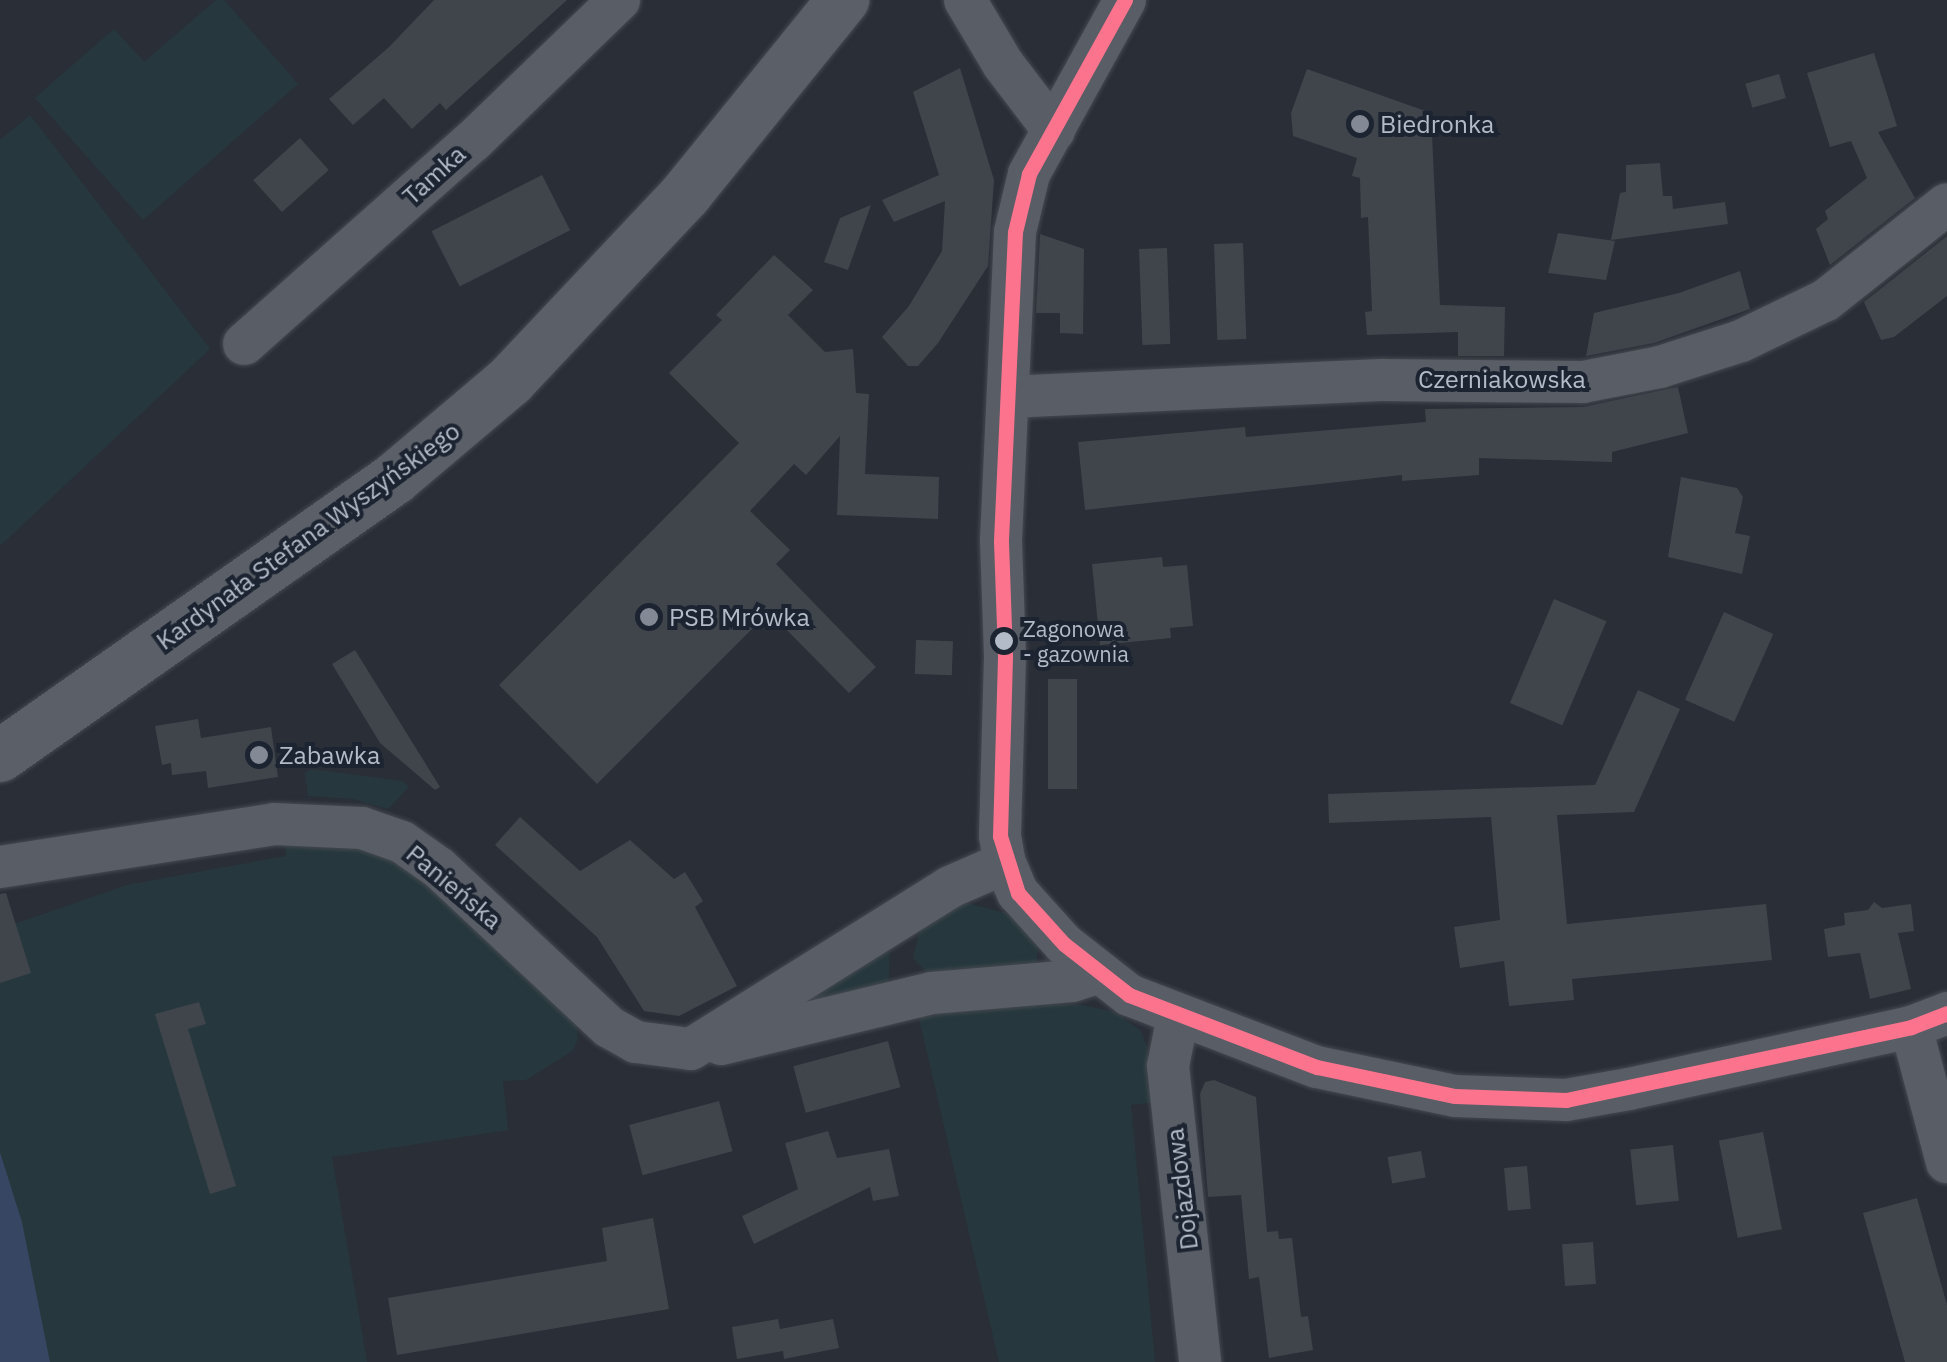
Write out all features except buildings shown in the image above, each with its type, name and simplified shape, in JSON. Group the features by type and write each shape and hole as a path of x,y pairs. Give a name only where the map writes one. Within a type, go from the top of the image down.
{"main road":[{"name":"Kardynała Stefana Wyszyńskiego","path":"0,756 378,490 510,381 686,194 827,6"}],"street":[{"name":"Tamka","path":"244,344 474,140 619,0"},
{"path":"965,0 1003,64 1054,131"},
{"path":"1126,0 1020,198 1001,541 1005,657 1000,836 1005,863 1029,906 1097,973 1129,995 1286,1057 1374,1081 1456,1096 1528,1101 1629,1089 1929,1020 1947,1162"},
{"name":"Czerniakowska","path":"1008,397 1381,380 1583,382 1660,367 1741,341 1826,300 1947,204"},
{"name":"Panieńska","path":"0,867 274,824 362,828 402,842 439,868 608,1027 636,1042 691,1049 932,993 1072,980 1097,973"},
{"path":"691,1049 950,887 1005,863"},
{"name":"Dojazdowa","path":"1178,1016 1168,1066 1200,1362"}],"shaded area":[{"path":"216,0 224,0 298,84 143,220 35,98 114,29 144,62"},
{"path":"30,115 210,349 0,546 0,140"},
{"path":"311,769 402,781 409,787 388,809 353,799 308,796 305,773"},
{"path":"284,839 338,840 411,867 576,1021 578,1039 572,1051 526,1080 503,1081 508,1130 332,1157 367,1362 50,1362 22,1222 0,1152 0,929 127,885 286,856"},
{"path":"966,903 1006,913 1028,930 1038,942 1036,967 930,975 913,958 921,926 929,914"},
{"path":"890,945 889,979 883,990 779,1018"},
{"path":"996,1001 1082,1005 1114,1012 1140,1030 1147,1046 1155,1102 1131,1105 1155,1362 999,1362 918,1014"}],"water":[{"path":"0,1152 22,1222 50,1362 0,1362"}],"transit line":[{"path":"1125,0 1029,174 1015,232 1001,541 1005,657 1000,836 1018,893 1064,944 1129,995 1317,1067 1455,1096 1566,1100 1911,1027 1947,1013"}],"place":[{"name":"Biedronka","path":"1360,124"},
{"name":"PSB Mrówka","path":"649,617"},
{"name":"Zagonowa - gazownia","path":"1004,641"},
{"name":"Zabawka","path":"259,755"}]}
